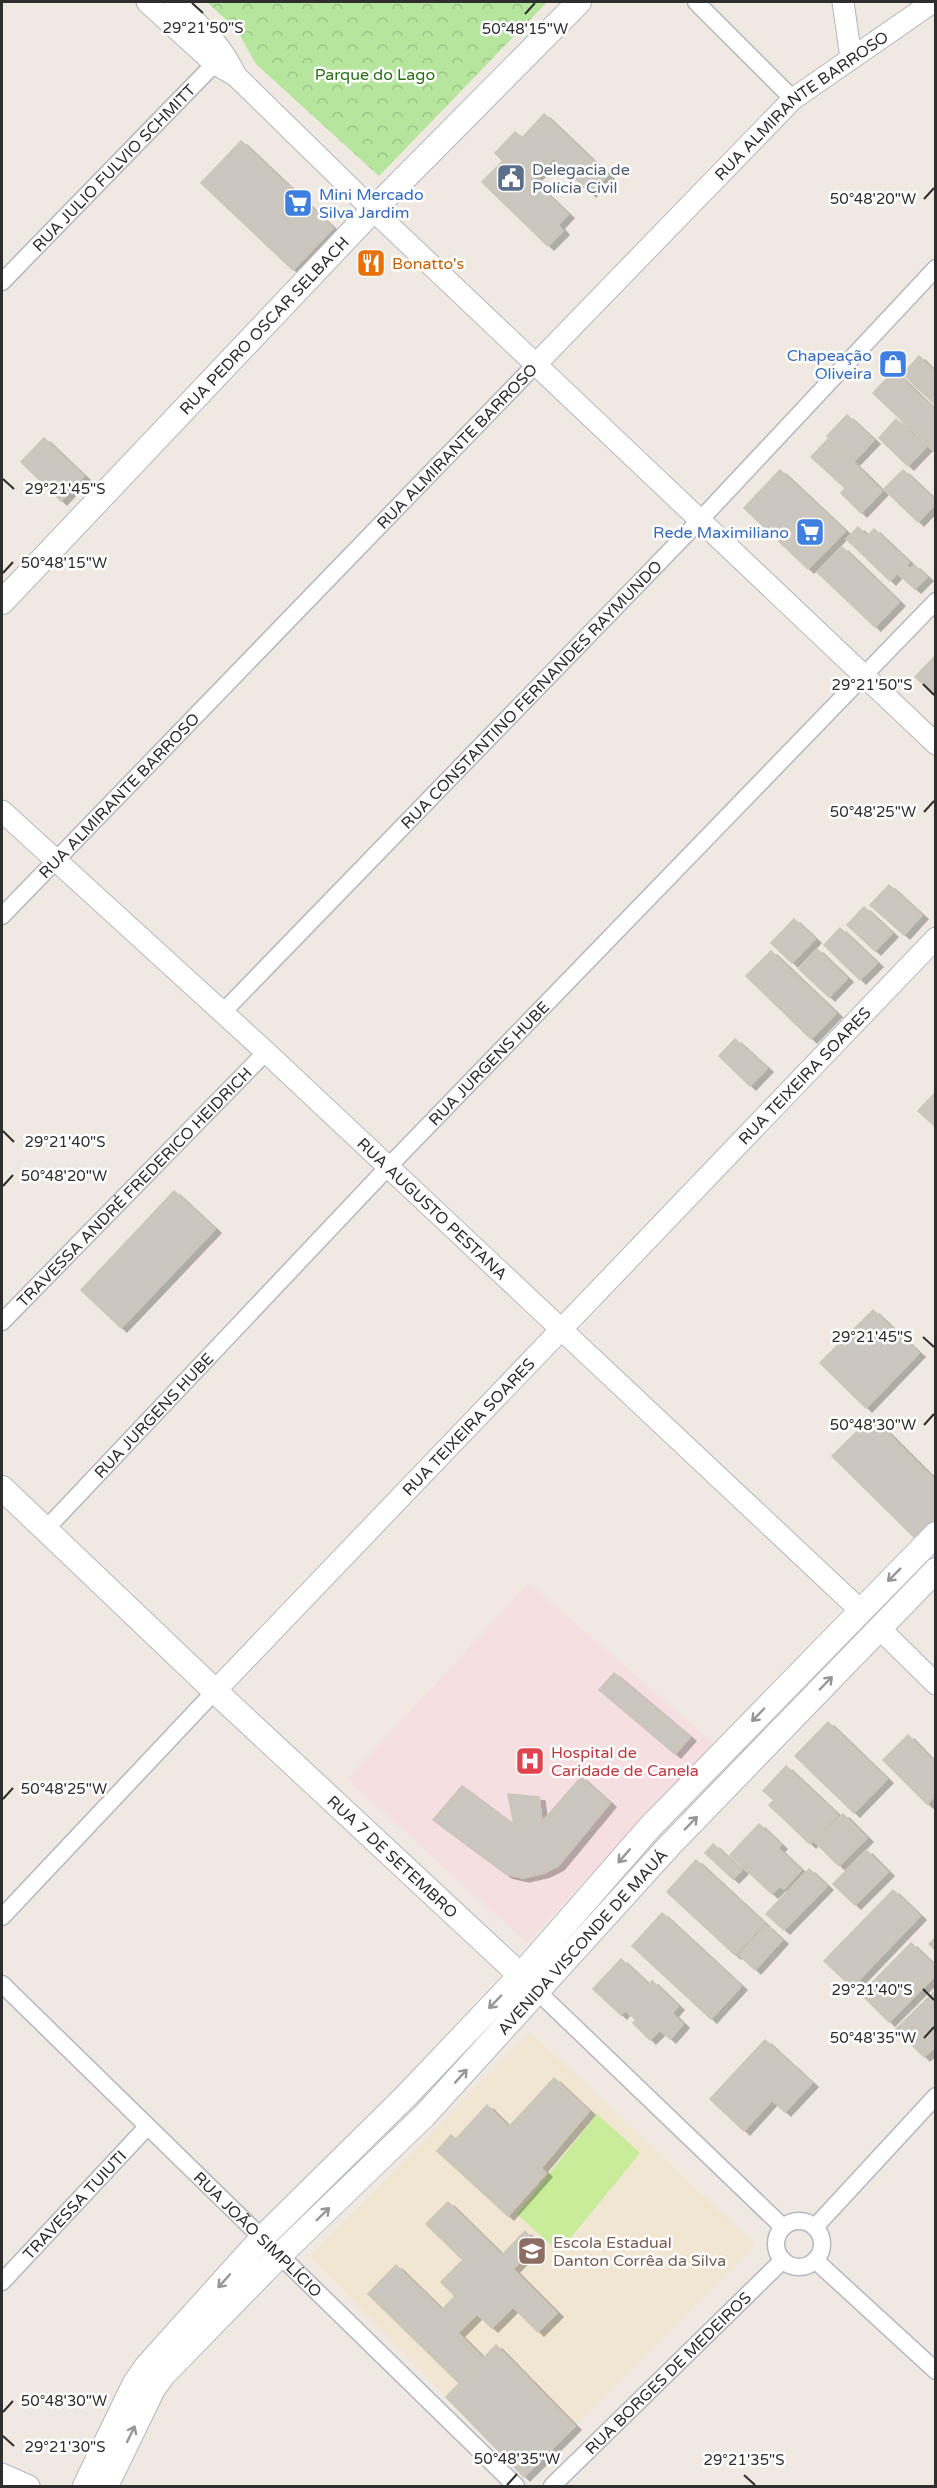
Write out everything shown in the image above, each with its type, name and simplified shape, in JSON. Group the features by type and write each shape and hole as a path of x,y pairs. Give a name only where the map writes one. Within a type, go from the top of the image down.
{"main road":[{"name":"RUA PEDRO OSCAR SELBACH","path":"2,602 373,210 579,2"},
{"name":"RUA 7 DE SETEMBRO","path":"2,1488 214,1691 538,1992"},
{"name":"AVENIDA VISCONDE DE MAUÁ","path":"85,2487 135,2383 147,2366 264,2237 405,2097 520,1976 650,1827 936,1534"},
{"name":"AVENIDA VISCONDE DE MAUÁ","path":"106,2487 153,2389 164,2374 281,2254 424,2116 669,1846 936,1570"},
{"path":"650,1827 669,1846"},
{"path":"405,2097 424,2116"}],"street":[{"path":"147,2 220,58 373,210 537,363 936,744"},
{"path":"175,2 209,33 220,58"},
{"path":"696,2 793,99"},
{"path":"843,2 851,58"},
{"name":"RUA ALMIRANTE BARROSO","path":"2,916 793,99 933,2"},
{"name":"RUA JULIO FULVIO SCHMITT","path":"2,282 220,58"},
{"name":"RUA CONSTANTINO FERNANDES RAYMUNDO","path":"222,1013 701,519 936,267"},
{"name":"RUA JURGENS HUBE","path":"45,1530 389,1167 936,601"},
{"name":"RUA AUGUSTO PESTANA","path":"2,811 266,1052 860,1610"},
{"name":"RUA TEIXEIRA SOARES","path":"2,1917 214,1691 936,938"},
{"name":"TRAVESSA ANDRÉ FREDERICO HEIDRICH","path":"2,1322 266,1052"},
{"path":"860,1610 867,1606 879,1609 883,1621 879,1628 936,1684"},
{"name":"RUA JOÃO SIMPLÍCIO","path":"2,1984 147,2127 264,2237 516,2487"},
{"name":"RUA 7 DE SETEMBRO","path":"538,1992 783,2227"},
{"path":"815,2227 936,2096"},
{"name":"TRAVESSA TUIUTI","path":"2,2282 147,2127"},
{"path":"796,2222 809,2223 815,2227 821,2240 819,2254 815,2260 802,2266 795,2266 783,2260 778,2254 776,2240 783,2227 796,2222"},
{"name":"RUA BORGES DE MEDEIROS","path":"552,2487 783,2260"},
{"path":"815,2260 936,2371"},
{"path":"2,2474 29,2487"}],"shaded area":[{"name":"Hospital de Caridade de Canela","path":"529,1583 713,1743 527,1943 347,1779"},
{"name":"Escola Estadual Danton Corrêa da Silva","path":"530,2032 755,2245 524,2477 310,2256"}],"green space":[{"name":"Parque do Lago","path":"207,2 547,2 379,176 256,64 237,30"},
{"path":"597,2114 640,2153 559,2252 517,2214"}],"building":[{"name":"Delegacia de Polícia Civil","path":"544,114 608,175 590,193 554,158 532,180 568,214 558,225 563,231 548,246 482,182 503,161 495,153 515,132 522,138"},
{"path":"241,141 333,228 293,270 201,183"},
{"path":"919,356 931,368 914,385 903,374"},
{"path":"931,368 936,372 936,405 914,385"},
{"path":"894,371 936,411 936,453 873,393"},
{"path":"847,415 874,440 854,461 827,436"},
{"path":"896,419 926,447 908,466 879,438"},
{"path":"44,438 84,476 61,501 21,462"},
{"path":"828,439 861,470 845,488 811,457"},
{"path":"780,470 845,531 808,569 744,508"},
{"path":"861,470 882,491 861,513 841,493"},
{"path":"903,470 936,501 918,522 884,489"},
{"path":"858,527 867,536 856,548 846,539"},
{"path":"874,529 909,562 906,565 910,569 914,565 927,577 915,589 897,573 890,581 856,548"},
{"path":"842,547 899,602 875,627 817,572"},
{"path":"936,655 936,695 915,677"},
{"path":"889,885 922,915 904,935 870,905"},
{"path":"864,907 892,933 875,951 847,925"},
{"path":"794,919 815,939 792,963 771,943"},
{"path":"840,928 877,963 860,980 824,945"},
{"path":"817,949 847,978 829,997 799,969"},
{"path":"771,951 836,1013 811,1039 746,976"},
{"path":"735,1039 767,1068 750,1086 719,1056"},
{"path":"934,1094 936,1095 936,1127 918,1111"},
{"path":"174,1191 215,1229 121,1328 81,1290"},
{"path":"873,1310 919,1353 866,1408 820,1363"},
{"path":"872,1417 936,1481 936,1519 916,1539 832,1456"},
{"path":"614,1673 690,1737 675,1754 599,1690"},
{"path":"828,1722 887,1779 854,1813 795,1756"},
{"path":"908,1735 932,1760 936,1756 936,1795 927,1804 883,1760"},
{"path":"786,1766 838,1815 810,1844 769,1805 774,1800 763,1791"},
{"path":"581,1777 610,1803 558,1866 544,1873 523,1878 506,1874 433,1820 462,1786 514,1825 508,1794 539,1797 542,1822"},
{"path":"843,1814 867,1838 839,1866 815,1842"},
{"path":"759,1824 781,1845 778,1848 801,1870 784,1889 780,1886 772,1894 730,1855"},
{"path":"713,1844 742,1870 733,1879 705,1853"},
{"path":"866,1850 888,1872 855,1905 833,1884"},
{"path":"696,1860 764,1923 735,1955 667,1892"},
{"path":"809,1869 827,1886 784,1930 766,1914"},
{"path":"893,1890 920,1916 852,1987 824,1961"},
{"path":"662,1913 741,1986 711,2019 632,1946"},
{"path":"766,1925 782,1940 755,1970 739,1955"},
{"path":"936,1937 936,1951 929,1944"},
{"path":"911,1943 936,1967 936,1975 889,2022 861,1994"},
{"path":"621,1959 649,1985 652,1981 678,2006 672,2013 683,2024 670,2039 660,2030 650,2040 633,2023 636,2020 625,2010 621,2015 593,1989"},
{"path":"936,1990 936,2046 924,2057 896,2029"},
{"path":"765,2040 812,2083 785,2112 772,2100 744,2131 710,2099"},
{"path":"554,2078 589,2111 541,2168 546,2173 508,2216 437,2151 451,2135 456,2139 487,2105 509,2127"},
{"path":"448,2202 502,2255 525,2231 537,2244 513,2269 557,2313 538,2332 513,2307 492,2328 477,2314 458,2333 483,2358 459,2383 368,2294 396,2265 442,2310 455,2296 441,2282 463,2260 426,2224"},
{"path":"496,2345 575,2426 524,2477 446,2397"}],"place":[{"name":"Delegacia de Polícia Civil","path":"511,178"},
{"name":"Mini Mercado Silva Jardim","path":"298,203"},
{"name":"Bonatto's","path":"371,263"},
{"name":"Chapeação Oliveira","path":"893,364"},
{"name":"Rede Maximiliano","path":"810,532"},
{"name":"Hospital de Caridade de Canela","path":"530,1761"},
{"name":"Escola Estadual Danton Corrêa da Silva","path":"532,2251"}]}
